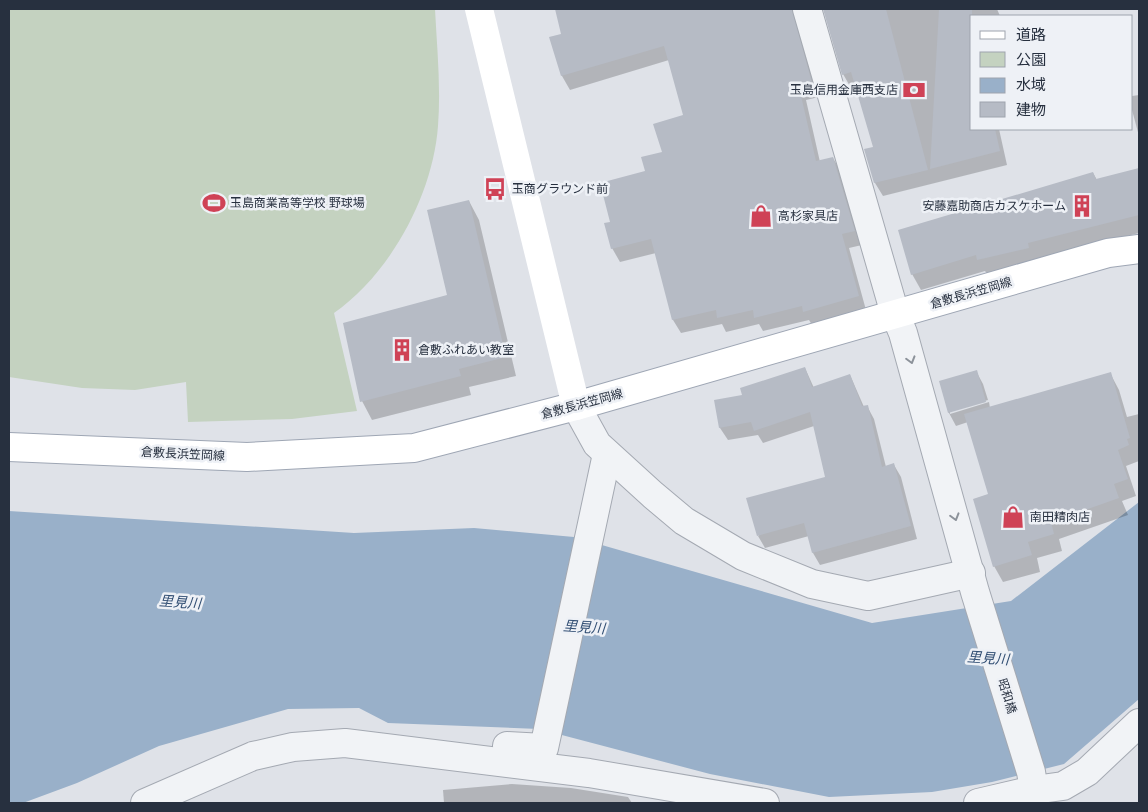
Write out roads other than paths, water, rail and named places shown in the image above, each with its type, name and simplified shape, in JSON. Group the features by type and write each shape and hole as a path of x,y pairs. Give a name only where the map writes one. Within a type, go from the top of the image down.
{"main road":[{"path":"479,9 576,406"},
{"name":"倉敷長浜笠岡線","path":"9,446 247,457 414,448 576,406 1108,253 1139,250"}],"street":[{"name":"昭和橋","path":"807,9 895,314 903,333 1032,788"},
{"path":"576,406 597,444 607,454 684,521 744,556 812,584 868,596 973,583"},
{"path":"544,748 607,454"},
{"path":"978,803 1032,788 1063,786 1088,772 1139,723"},
{"path":"145,803 254,756 294,747 346,743 470,757 636,780 766,803"},
{"path":"470,757 483,746 544,748 630,774 636,780"}],"water":[{"name":"里見川","path":"1139,502 1139,699 1064,764 992,782 932,792 829,797 710,774 539,729 388,723 359,708 288,709 159,746 77,783 23,803 9,803 9,511 354,533 474,528 574,537 872,623 1011,601"}],"place":[{"name":"玉島信用金庫西支店","path":"914,90"},
{"name":"玉商グラウンド前","path":"495,189"},
{"name":"玉島商業高等学校 野球場","path":"214,203"},
{"name":"安藤嘉助商店カスケホーム","path":"1082,206"},
{"name":"高杉家具店","path":"761,216"},
{"name":"倉敷ふれあい教室","path":"402,350"},
{"name":"南田精肉店","path":"1013,517"}]}
